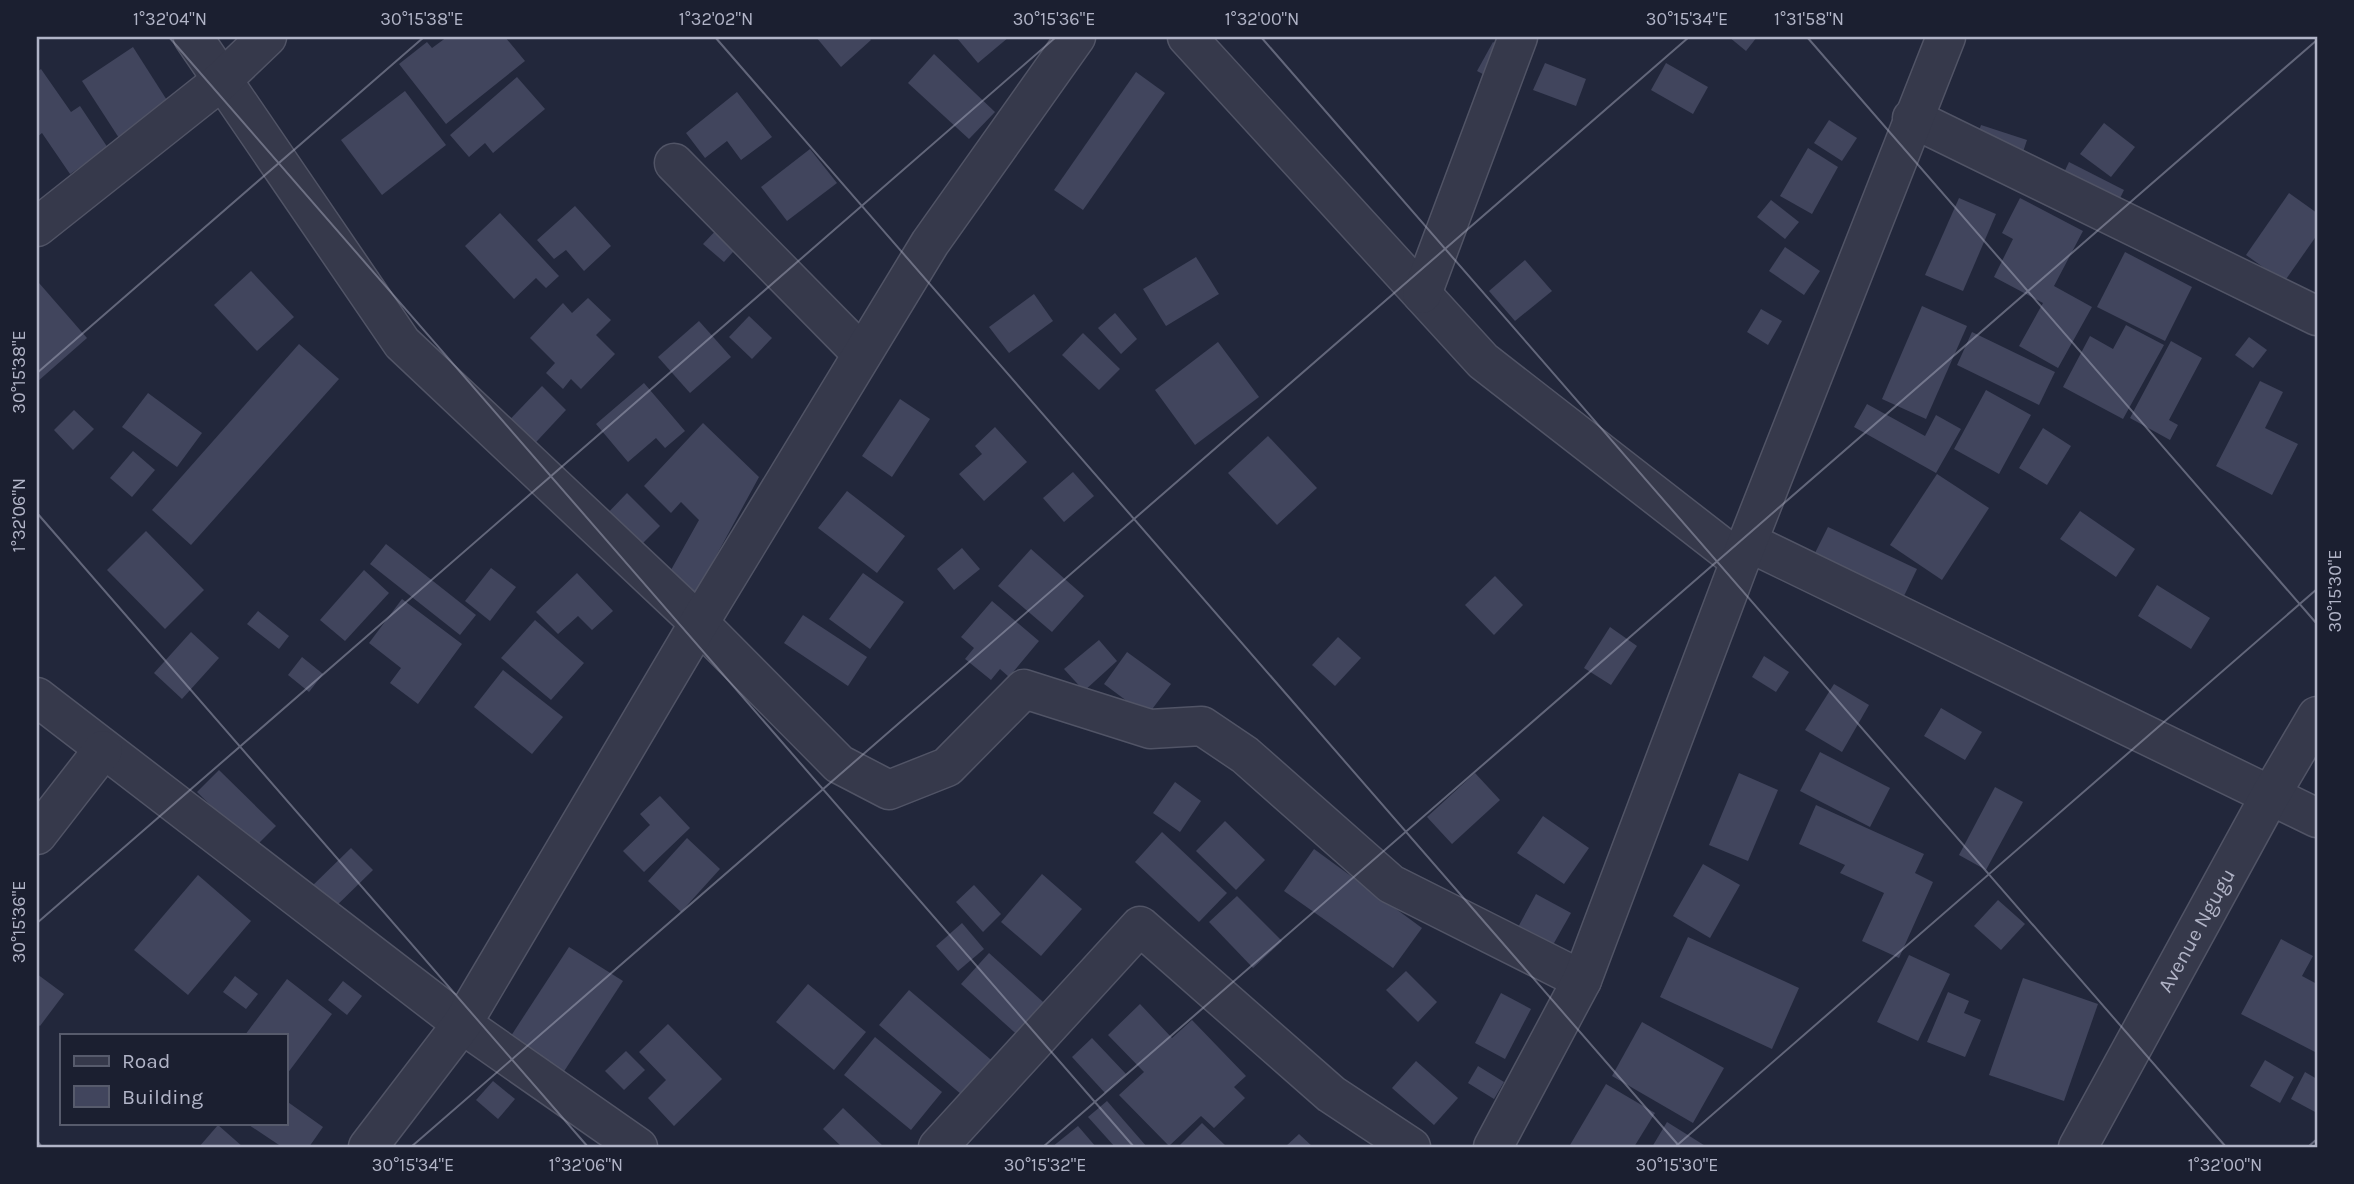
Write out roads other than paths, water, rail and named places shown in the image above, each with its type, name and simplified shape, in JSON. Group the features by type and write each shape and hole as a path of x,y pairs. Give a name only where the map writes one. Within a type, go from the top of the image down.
{"street":[{"path":"193,37 221,82 402,343 699,624 839,764 889,790 947,767 1024,690 1150,729 1202,726 1245,755 1391,884 1582,980"},
{"path":"37,228 221,82 267,37"},
{"path":"368,1147 462,1024 699,624 930,243 1076,37"},
{"path":"1187,37 1483,361 1744,552 2271,794 2317,818"},
{"path":"1422,294 1518,37"},
{"path":"1493,1147 1582,980 1744,552 1946,37"},
{"path":"1912,118 2317,316"},
{"path":"674,163 862,354"},
{"path":"37,697 462,1024 638,1147"},
{"name":"Avenue Ngugu","path":"2078,1147 2271,794 2317,716"},
{"path":"37,835 103,750"},
{"path":"938,1147 1140,926 1331,1094 1411,1147"}]}
